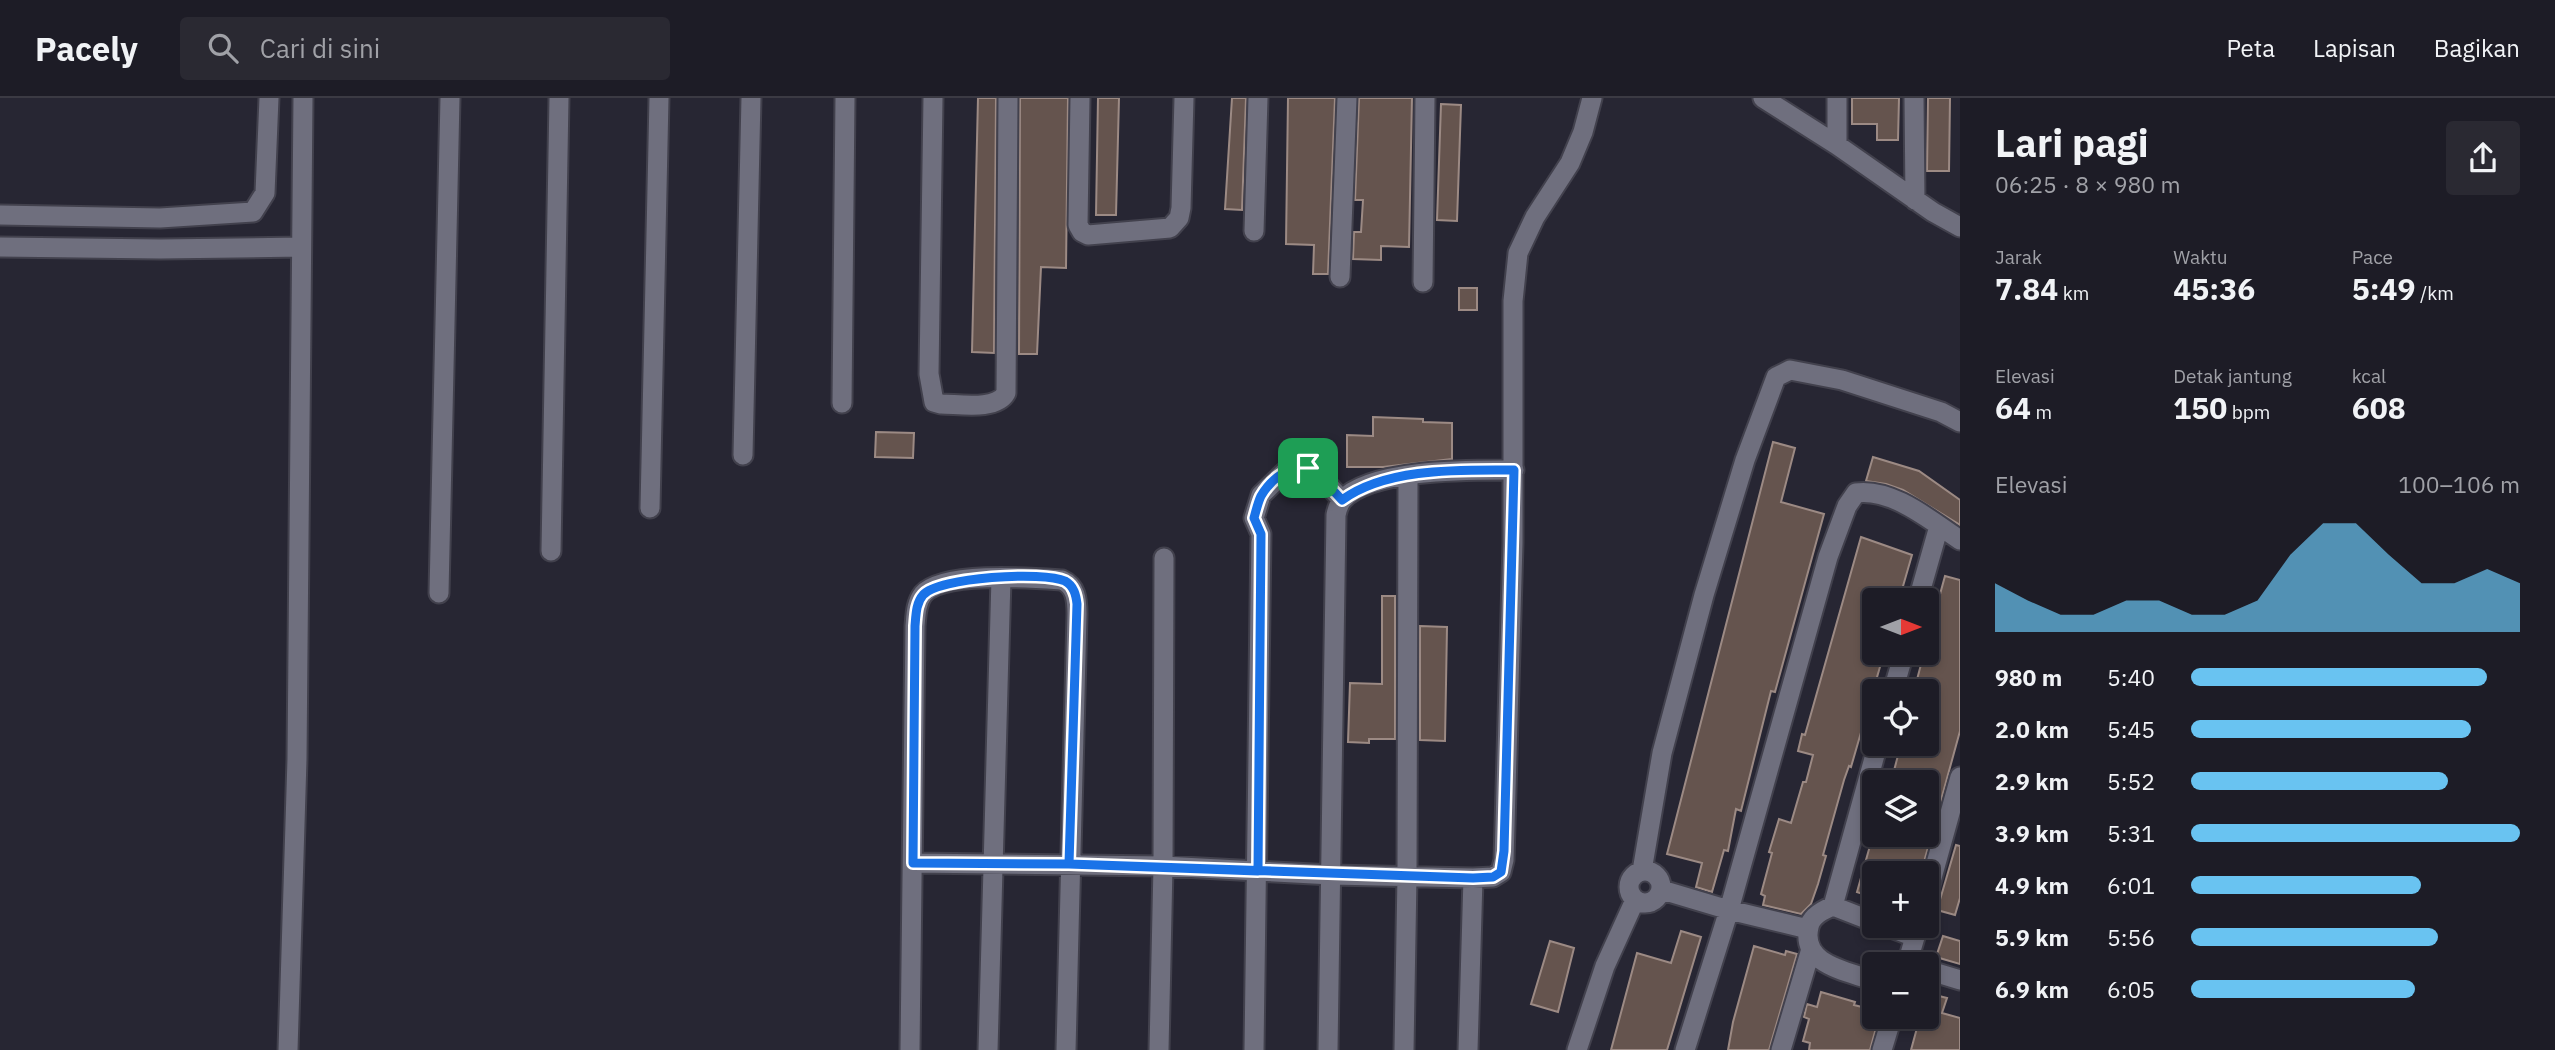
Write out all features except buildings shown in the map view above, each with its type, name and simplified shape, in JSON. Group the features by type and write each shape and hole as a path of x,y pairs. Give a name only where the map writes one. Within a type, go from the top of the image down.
{"street":[{"path":"439,593 450,98"},
{"path":"551,551 559,98"},
{"path":"650,508 659,98"},
{"path":"743,455 751,98"},
{"path":"842,403 845,98"},
{"path":"933,98 929,374 934,401 942,404 992,403 1000,400 1006,393 1008,98"},
{"path":"1080,98 1077,208 1078,225 1082,232 1088,235 1170,228 1175,224 1181,208 1184,98"},
{"path":"1254,231 1258,98"},
{"path":"1340,277 1348,98"},
{"path":"1423,282 1425,98"},
{"path":"913,863 1163,866 1332,875 1473,878 1498,876 1504,860 1514,470 1511,384 1517,253 1535,217 1570,163 1583,132 1592,98"},
{"path":"1763,98 1960,227"},
{"path":"1837,98 1837,145"},
{"path":"1914,98 1915,200"},
{"path":"0,215 160,218 253,212 265,193 269,106 303,106 297,760 288,1050"},
{"path":"160,218 160,249"},
{"path":"0,247 301,247"},
{"path":"1642,871 1662,753 1704,595 1745,460 1776,377 1790,370 1842,380 1941,412 1960,422"},
{"path":"1254,1050 1261,534 1254,518 1261,495 1289,468 1299,466 1316,472 1342,500"},
{"path":"1328,1050 1336,515 1342,500 1365,486 1408,476 1514,470"},
{"path":"1404,1050 1408,476"},
{"path":"1685,1050 1729,910 1828,557 1847,506 1856,494 1870,493 1900,503 1960,540"},
{"path":"1921,588 1939,526"},
{"path":"1159,1050 1163,866 1164,558"},
{"path":"988,1050 1000,578"},
{"path":"910,1050 917,606 924,593 940,584 1000,578 1062,580 1073,588 1076,595 1066,1050"},
{"path":"1781,1050 1814,917 1833,906 1875,756"},
{"path":"1937,861 1960,777"},
{"path":"1642,871 1657,875 1660,880 1662,890 1656,900 1651,902 1635,900 1629,886 1633,876 1642,871"},
{"path":"1468,1050 1473,878"},
{"path":"1662,890 1729,910 1809,939 1820,961 1862,977"},
{"path":"1577,1050 1605,966 1635,900"},
{"path":"1833,906 1862,917"},
{"path":"1939,974 1960,980"},
{"path":"1882,1050 1888,1029"}],"route":[{"path":"1308,468 1289,468 1282,474 1261,495 1254,518 1261,534 1258,871 1163,866 913,863 917,606 924,593 940,584 963,580 1031,578 1062,580 1073,588 1076,595 1069,864 1163,866 1332,875 1473,878 1498,876 1504,860 1514,470 1429,473 1394,478 1365,486 1342,500 1316,472 1308,468"}]}
